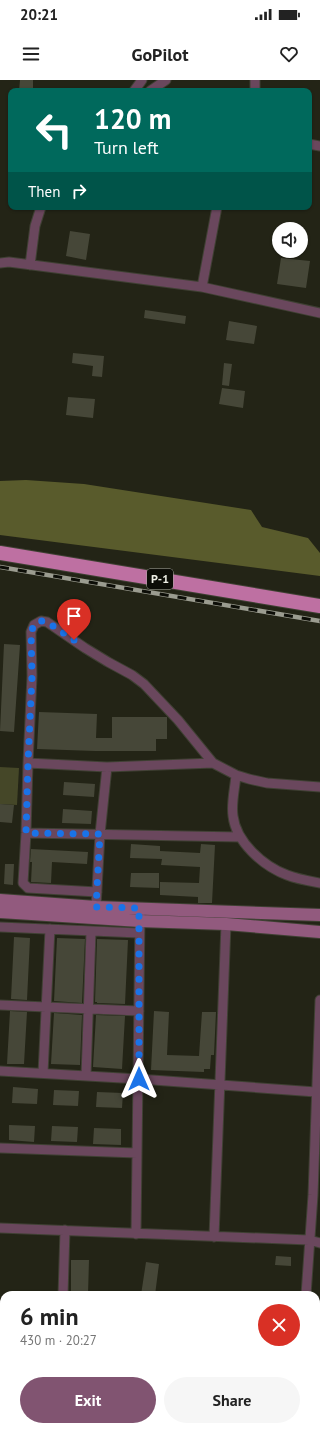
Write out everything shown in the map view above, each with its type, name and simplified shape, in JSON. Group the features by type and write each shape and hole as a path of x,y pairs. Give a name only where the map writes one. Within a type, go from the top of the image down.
{"highway":[{"name":"P-1","path":"0,553 320,606"}],"main road":[{"path":"0,900 96,907 320,916"},
{"path":"0,912 139,927 226,924 320,932"}],"street":[{"path":"154,88 166,80"},
{"path":"30,265 35,226 40,210"},
{"path":"202,287 216,210"},
{"path":"0,258 5,263 202,287 320,314"},
{"path":"97,892 28,888 23,883 32,676 31,632 34,625 41,621 47,622 85,648 132,675 144,684 178,720 213,763 236,776 267,783 320,787"},
{"path":"28,763 107,767 213,763"},
{"path":"96,907 100,834 107,767"},
{"path":"236,776 232,815 235,827 240,837 262,861 274,869 288,876 320,883"},
{"path":"26,833 240,837"},
{"path":"136,1234 139,1079 139,908"},
{"path":"214,1237 226,924"},
{"path":"0,927 91,932 139,927"},
{"path":"43,1074 45,1007 50,930"},
{"path":"86,1076 91,932"},
{"path":"306,1291 309,1240 316,1195 318,1116 316,1092 320,1000"},
{"path":"0,1005 139,1011"},
{"path":"0,1071 139,1079 316,1092"},
{"path":"0,1148 137,1153"},
{"path":"0,1228 309,1240 320,1243"},
{"path":"63,1291 65,1230"}],"green space":[{"path":"26,480 84,484 251,510 262,527 308,538 320,553 320,576 0,535 0,481"},
{"path":"0,767 19,768 17,805 0,804"}],"building":[{"path":"20,80 33,80 33,88 19,88"},
{"path":"70,231 90,234 86,260 66,256"},
{"path":"281,258 310,261 306,288 277,284"},
{"path":"145,310 186,316 185,324 144,318"},
{"path":"229,321 257,326 254,344 226,340"},
{"path":"73,353 104,356 102,377 92,376 93,366 72,363"},
{"path":"224,363 232,364 229,386 222,385"},
{"path":"222,388 245,391 243,408 219,404"},
{"path":"68,397 95,399 93,418 66,415"},
{"path":"4,644 20,645 14,732 0,731"},
{"path":"39,712 97,714 96,738 112,738 112,717 167,717 167,739 156,739 156,751 37,749"},
{"path":"64,782 95,784 94,797 63,795"},
{"path":"0,804 14,805 12,823 0,822"},
{"path":"63,809 92,811 91,824 62,823"},
{"path":"131,844 160,846 160,851 200,853 201,844 215,845 212,903 198,903 198,897 160,895 160,882 199,883 200,867 161,865 162,859 130,858"},
{"path":"31,849 88,852 87,864 52,862 51,883 31,882"},
{"path":"5,864 14,864 13,885 4,884"},
{"path":"131,873 159,873 159,888 130,887"},
{"path":"14,937 30,938 27,1000 11,999"},
{"path":"57,938 85,939 82,1003 54,1001"},
{"path":"97,939 128,940 125,1004 95,1002"},
{"path":"10,1011 27,1012 24,1064 7,1064"},
{"path":"154,1011 169,1012 167,1055 199,1056 202,1012 216,1012 214,1055 211,1055 210,1069 204,1069 204,1072 151,1070"},
{"path":"54,1013 82,1015 80,1065 51,1064"},
{"path":"96,1015 125,1016 122,1069 93,1067"},
{"path":"13,1087 38,1089 37,1104 12,1103"},
{"path":"54,1090 79,1091 78,1106 53,1105"},
{"path":"97,1092 123,1093 122,1108 96,1107"},
{"path":"9,1125 35,1126 34,1142 9,1140"},
{"path":"52,1126 78,1127 77,1142 51,1141"},
{"path":"94,1128 121,1129 121,1145 93,1144"},
{"path":"276,1256 291,1257 291,1266 275,1265"},
{"path":"71,1260 89,1260 88,1291 71,1291"},
{"path":"146,1262 159,1264 156,1291 142,1291"}],"railway":[{"path":"0,567 320,621"}],"route":[{"path":"74,640 47,622 41,621 34,625 31,632 32,676 26,833 100,834 96,907 139,908 139,1079"}]}
